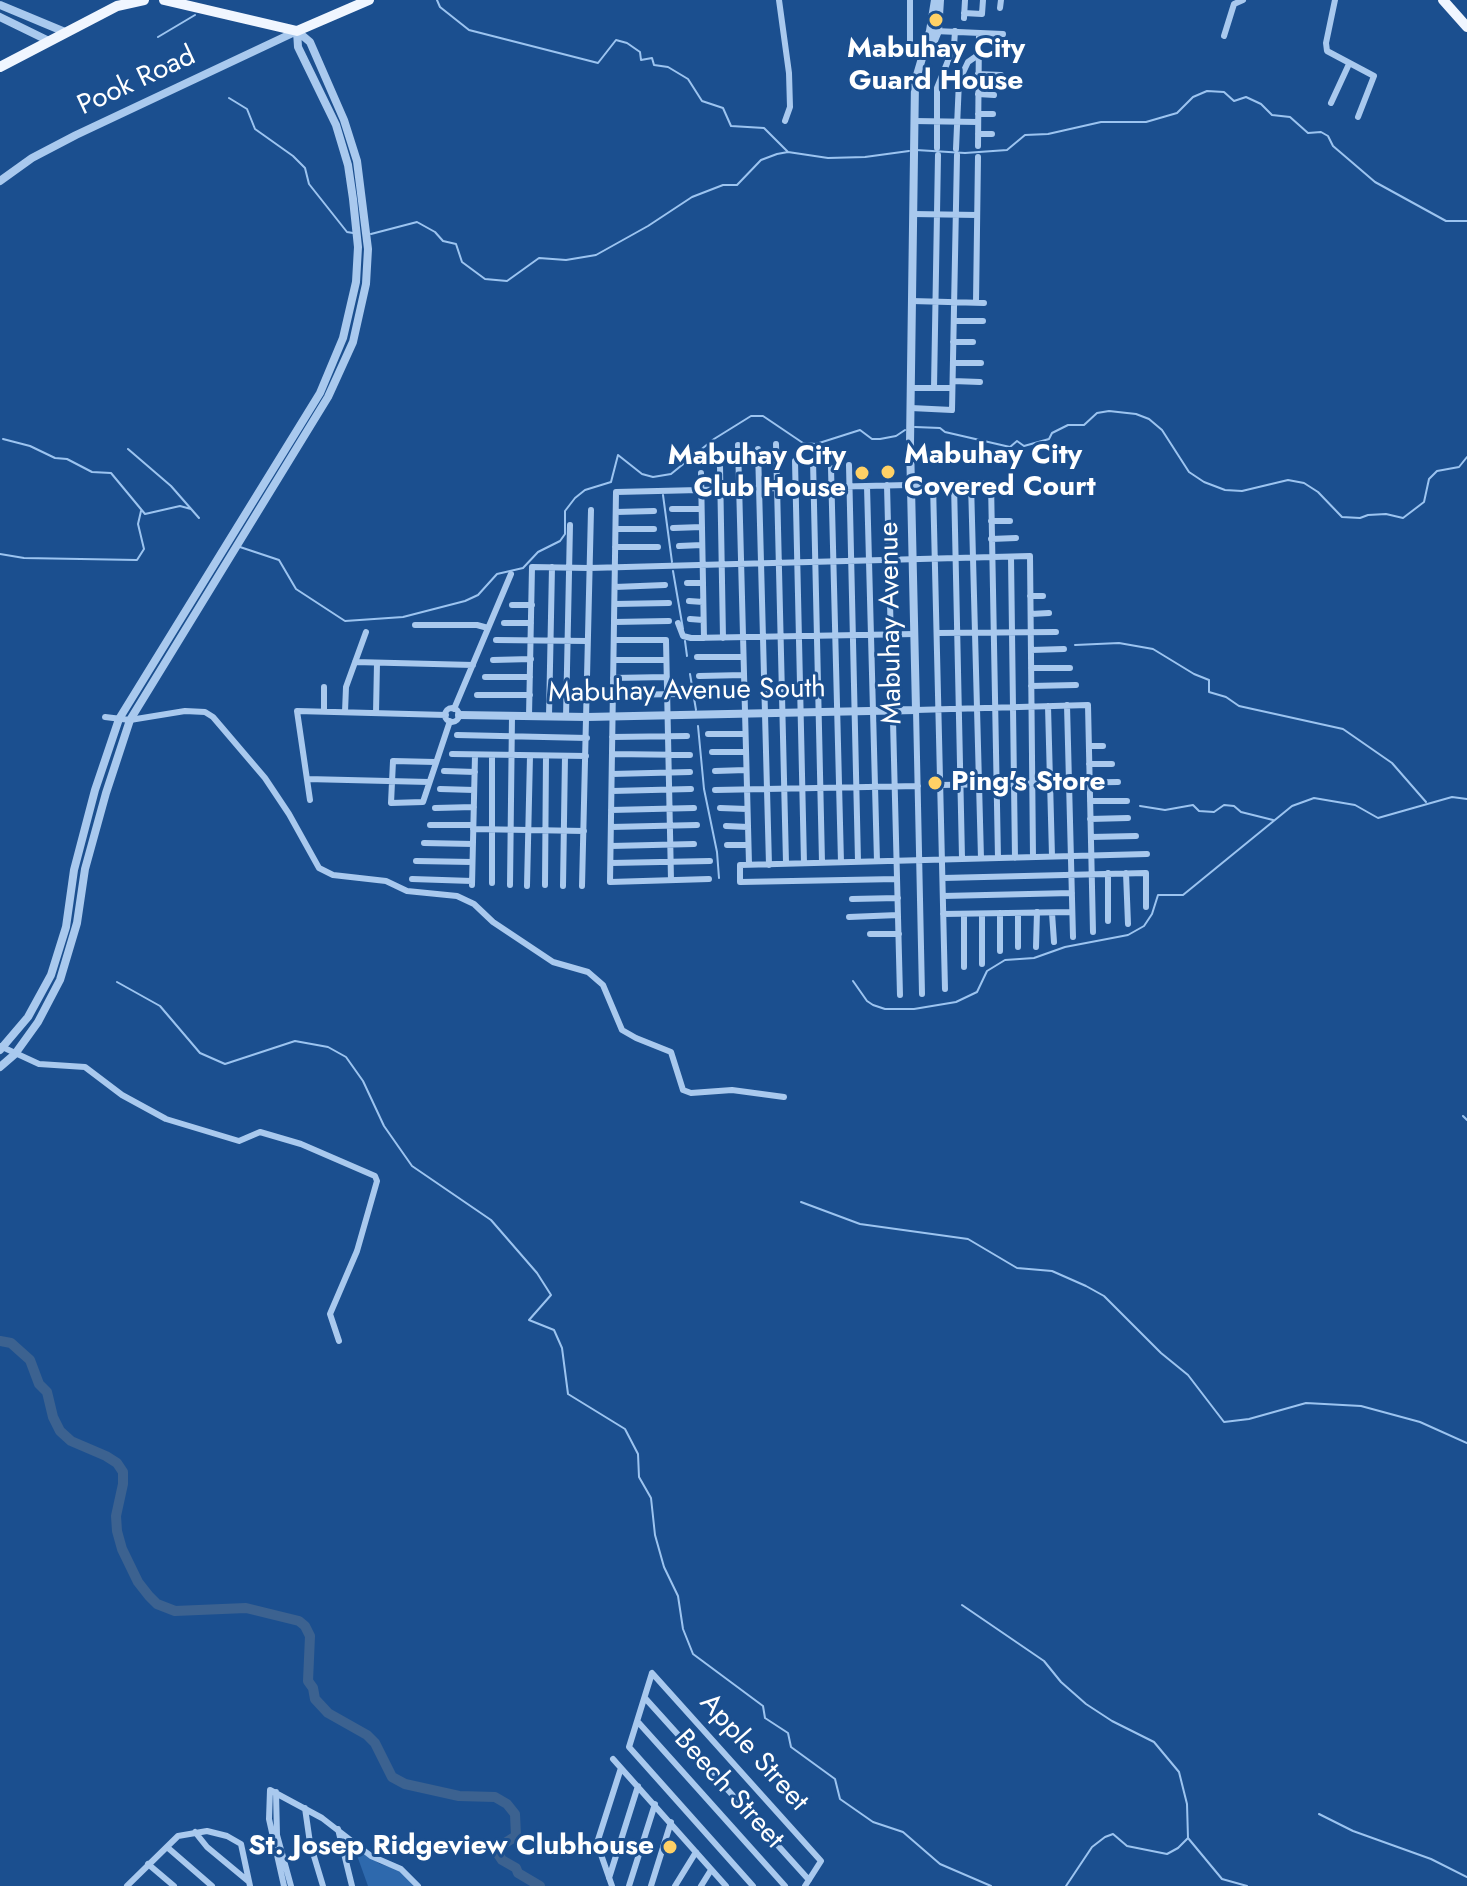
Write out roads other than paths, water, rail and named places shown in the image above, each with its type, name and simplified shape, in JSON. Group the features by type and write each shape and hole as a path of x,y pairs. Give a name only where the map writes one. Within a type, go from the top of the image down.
{"main road":[{"path":"0,67 117,6 144,0"},
{"path":"164,0 297,31 369,0"},
{"path":"1443,0 1467,27"},
{"path":"1452,0 1467,17"}],"street":[{"path":"779,0 789,73 790,107 785,121"},
{"path":"910,0 910,41"},
{"name":"Mabuhay Avenue","path":"922,994 910,485 914,121 915,82 934,31 937,0"},
{"path":"965,0 964,15 982,14 983,0"},
{"path":"1224,36 1234,4 1243,0"},
{"path":"1335,0 1327,51 1374,76 1358,117"},
{"path":"0,5 65,32"},
{"path":"0,17 49,41"},
{"path":"297,31 298,47 357,161 364,198 366,284 353,342 328,397 119,719 74,870 66,927 51,975 28,1017 1,1048 39,1064 85,1067 122,1095 166,1119 239,1141 260,1132 301,1144 375,1176 377,1181 357,1251 330,1314 339,1341"},
{"name":"Pook Road","path":"0,181 32,158 76,135 297,31"},
{"path":"934,31 1003,34"},
{"path":"934,388 937,88 954,46 955,31"},
{"path":"978,146 979,33"},
{"path":"911,408 952,410 959,81 968,62 978,55 1001,56"},
{"path":"1331,103 1349,64"},
{"path":"978,74 1001,75"},
{"path":"978,94 994,95"},
{"path":"914,121 957,122 993,114"},
{"path":"340,123 363,248"},
{"path":"978,134 992,134"},
{"path":"912,301 980,302 978,157"},
{"path":"913,214 977,215"},
{"path":"954,321 983,321"},
{"path":"953,342 973,342"},
{"path":"953,363 981,363"},
{"path":"911,388 980,382"},
{"path":"776,444 786,863"},
{"path":"738,445 749,864"},
{"path":"758,449 769,865"},
{"path":"813,460 822,862"},
{"path":"795,461 804,863"},
{"path":"849,465 858,861"},
{"path":"720,467 723,638"},
{"path":"831,468 841,862"},
{"path":"701,473 704,638"},
{"path":"954,483 962,858"},
{"path":"971,483 981,858"},
{"path":"709,879 610,882 616,492 991,483 998,858"},
{"path":"933,484 945,989"},
{"path":"887,485 900,995"},
{"path":"867,486 877,861"},
{"path":"991,502 1003,502"},
{"path":"672,509 701,509"},
{"path":"582,886 591,510"},
{"path":"616,512 654,511"},
{"path":"991,521 1010,521"},
{"path":"566,717 570,525"},
{"path":"673,528 702,527"},
{"path":"616,529 654,529"},
{"path":"991,539 1016,538"},
{"path":"679,546 702,545"},
{"path":"615,547 658,547"},
{"path":"529,716 532,567 1030,556 1033,857"},
{"path":"1011,557 1015,858"},
{"path":"0,1067 15,1054 38,1022 60,980 77,923 85,869 130,720 220,564"},
{"path":"549,716 552,567"},
{"path":"310,800 297,711 376,713 456,721 473,665 511,574"},
{"path":"687,583 703,583"},
{"path":"615,587 665,585"},
{"path":"1030,596 1043,596"},
{"path":"689,601 703,602"},
{"path":"615,604 669,603"},
{"path":"512,605 532,605"},
{"path":"1031,614 1049,613"},
{"path":"690,619 703,620"},
{"path":"614,622 669,621"},
{"path":"504,623 531,623"},
{"path":"678,623 686,638 915,634"},
{"path":"415,625 477,625 488,628"},
{"path":"345,712 346,687 366,632"},
{"path":"937,633 1056,632"},
{"path":"496,640 587,641"},
{"path":"614,640 666,640 671,880"},
{"path":"1031,650 1064,649"},
{"path":"697,657 743,657"},
{"path":"493,660 531,659"},
{"path":"614,660 666,660"},
{"path":"355,662 473,665"},
{"path":"376,713 377,663"},
{"path":"1031,668 1070,668"},
{"path":"699,676 744,675"},
{"path":"485,677 530,677"},
{"path":"613,678 666,677"},
{"path":"1031,686 1076,685"},
{"path":"324,687 324,711"},
{"path":"707,693 744,693"},
{"path":"613,695 681,694"},
{"path":"477,695 530,695"},
{"path":"1067,705 1073,937"},
{"path":"916,710 1088,705 1093,932"},
{"path":"1048,706 1052,856"},
{"path":"435,762 393,761 391,803 423,802 435,762 448,718 449,710 457,712"},
{"name":"Mabuhay Avenue South","path":"457,712 587,717 916,710"},
{"path":"105,717 130,720 185,711 205,712 213,717 265,778 319,868 333,875 386,881 407,891 457,896 474,904 493,922 553,962 588,972 603,985 622,1030 671,1052 683,1090 691,1093 732,1090 784,1097"},
{"path":"510,885 512,716"},
{"path":"708,734 745,734"},
{"path":"457,735 587,738"},
{"path":"612,737 687,736"},
{"path":"1089,746 1103,746"},
{"path":"712,752 746,752"},
{"path":"452,754 586,756"},
{"path":"612,754 690,755"},
{"path":"412,879 472,883 475,755"},
{"path":"492,755 492,883"},
{"path":"527,886 530,756"},
{"path":"545,885 546,756"},
{"path":"563,886 565,756"},
{"path":"1089,764 1112,764"},
{"path":"715,771 746,770"},
{"path":"444,771 475,772"},
{"path":"612,774 690,772"},
{"path":"307,779 429,782"},
{"path":"940,785 1118,782"},
{"path":"715,790 918,786"},
{"path":"440,789 474,790"},
{"path":"612,791 691,789"},
{"path":"1090,801 1127,801"},
{"path":"435,808 474,807"},
{"path":"611,810 694,808"},
{"path":"720,808 747,809"},
{"path":"1090,819 1128,818"},
{"path":"430,825 584,831"},
{"path":"611,827 697,825"},
{"path":"726,826 748,827"},
{"path":"1091,837 1136,836"},
{"path":"424,843 473,844"},
{"path":"611,846 694,844"},
{"path":"727,845 748,845"},
{"path":"897,879 740,882 740,865 1147,854"},
{"path":"416,861 472,862"},
{"path":"611,863 710,861"},
{"path":"1108,873 1108,921"},
{"path":"1126,873 1128,924"},
{"path":"943,878 1146,873 1146,907"},
{"path":"943,896 1072,893"},
{"path":"852,899 898,898"},
{"path":"1036,947 1037,912"},
{"path":"943,914 1072,912"},
{"path":"1000,913 1000,951"},
{"path":"1018,913 1018,947"},
{"path":"1052,913 1054,942"},
{"path":"964,914 964,967"},
{"path":"982,914 982,964"},
{"path":"849,917 898,915"},
{"path":"870,934 899,934"},
{"name":"Apple Street","path":"645,1698 652,1673 821,1861 807,1883"},
{"path":"645,1698 629,1747 753,1886"},
{"path":"645,1698 807,1883"},
{"name":"Beech Street","path":"638,1722 785,1886"},
{"path":"613,1759 726,1886"},
{"path":"612,1886 597,1843 621,1768"},
{"path":"609,1878 638,1786"},
{"path":"284,1886 269,1819 270,1790 338,1829 371,1856 401,1869 418,1886"},
{"path":"276,1792 277,1835 291,1886"},
{"path":"629,1886 655,1804"},
{"path":"305,1808 310,1843 323,1886"},
{"path":"662,1886 652,1883 671,1822"},
{"path":"338,1829 352,1886"},
{"path":"130,1885 178,1836 207,1831 238,1840 250,1884"},
{"path":"195,1832 207,1847 250,1884"},
{"path":"167,1847 212,1886"},
{"path":"675,1886 696,1852"},
{"path":"148,1864 174,1886"},
{"path":"701,1886 711,1870"}],"waterway":[{"path":"437,0 440,7 469,30 598,63 616,40 627,43 640,52 641,60 652,58 654,65 668,67 688,79 702,101 723,108 731,126 764,128 788,152"},
{"path":"158,37 195,15"},
{"path":"916,150 965,153 1007,150 1025,135 1048,134 1101,122 1146,122 1177,113 1193,97 1207,91 1224,92 1234,101 1246,97 1261,104 1272,115 1290,117 1308,133 1321,132 1375,182 1446,221 1467,221"},
{"path":"229,98 247,109 255,129 305,168 309,184 347,232 353,233"},
{"path":"371,234 417,222 435,232 443,241 456,244 462,262 485,279 507,281 539,258 566,260 596,255 692,197 723,185 737,185 761,160 777,154 788,152 828,158 909,151"},
{"path":"915,427 940,428 945,432 1010,447 1017,441 1024,446 1049,439 1052,433 1068,425 1084,425 1097,413 1136,414 1149,419 1162,430 1189,472 1204,482 1225,490 1242,491 1288,480 1304,483 1318,492 1342,517 1360,518 1386,514 1403,518 1424,502 1429,479 1437,471 1459,467 1467,457"},
{"path":"240,547 279,560 296,589 345,621 403,617 478,595 497,574 523,568 538,552 560,541 565,534 565,511 585,490 611,482 618,455 642,474 653,477 671,474 714,439 751,416 763,416 803,443 816,444 860,430 872,439 880,439 896,436 905,430"},
{"path":"3,439 30,446 55,458 67,459 92,472 111,473 145,514 180,506 191,509"},
{"path":"128,449 171,486 199,518"},
{"path":"663,495 672,562"},
{"path":"0,554 24,558 137,560 144,549 138,524 141,511"},
{"path":"673,571 683,629"},
{"path":"685,641 687,656"},
{"path":"1075,645 1119,643 1153,649 1209,680 1209,692 1226,697 1239,706 1343,729 1392,763 1426,802"},
{"path":"690,674 696,710"},
{"path":"698,726 704,789 719,878"},
{"path":"853,981 867,1001 885,1009 914,1009 956,1002 977,992 987,971 1005,960 1034,958 1065,947 1128,935 1144,926 1158,895 1183,895 1292,806 1314,798 1355,805 1378,818 1452,797 1467,799"},
{"path":"1140,806 1165,810 1193,805 1199,811 1214,812 1224,805 1234,806 1241,812 1273,820"},
{"path":"117,982 160,1006 200,1053 225,1064 295,1041 328,1047 346,1057 363,1081 384,1126 412,1166 491,1220 537,1273 551,1295 529,1320 554,1330 562,1348 568,1394 625,1429 638,1454 639,1477 651,1498 655,1535 664,1567 678,1596 683,1629 693,1654 763,1706 765,1718 788,1733 791,1747 835,1779 840,1799 873,1822 903,1832 940,1864 991,1886"},
{"path":"1463,1116 1467,1120"},
{"path":"801,1202 860,1224 968,1239 1017,1268 1052,1271 1086,1286 1104,1296 1161,1353 1188,1375 1224,1422 1249,1419 1306,1403 1361,1406 1420,1422 1467,1443"},
{"path":"0,1341 11,1343 30,1360 39,1384 47,1392 60,1431 71,1441 117,1463 123,1472 116,1516 117,1531 138,1582 149,1596 157,1604 175,1611 246,1608 299,1621 310,1636 308,1681 315,1699 328,1713 367,1735 375,1743 392,1777 405,1784 459,1796 495,1797 507,1804 515,1814 516,1836 499,1847 498,1854 518,1873 540,1886"},
{"path":"962,1605 1044,1661 1061,1682 1086,1704 1154,1742 1179,1772 1187,1804 1188,1838 1222,1879 1247,1886"},
{"path":"1319,1814 1353,1831 1431,1859 1467,1877"},
{"path":"1066,1886 1092,1847 1105,1837 1113,1834 1127,1846 1167,1854 1188,1838"}],"place":[{"name":"Mabuhay City Guard House","path":"936,20"},
{"name":"Mabuhay City Covered Court","path":"888,472"},
{"name":"Mabuhay City Club House","path":"862,473"},
{"name":"Ping's Store","path":"935,783"},
{"name":"St. Josep Ridgeview Clubhouse","path":"670,1847"}]}
